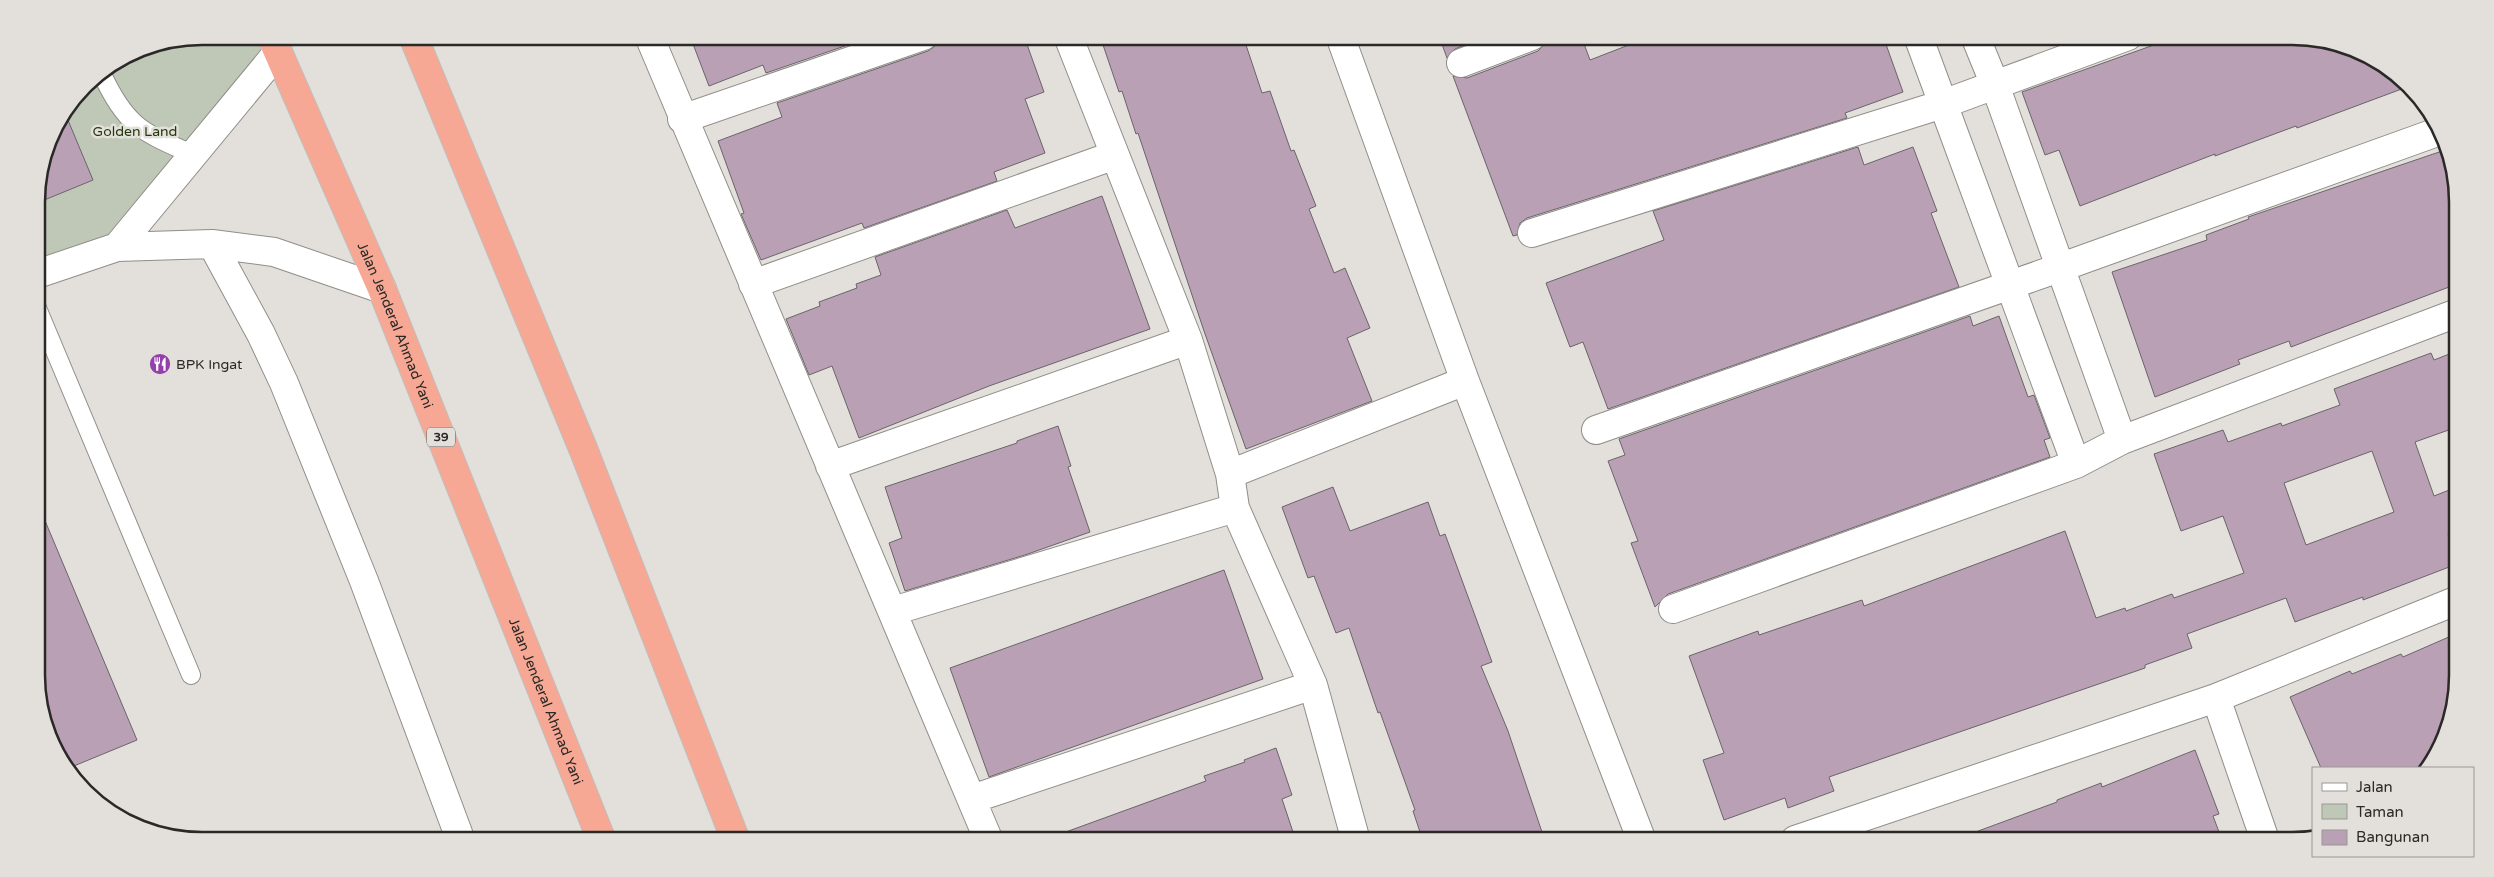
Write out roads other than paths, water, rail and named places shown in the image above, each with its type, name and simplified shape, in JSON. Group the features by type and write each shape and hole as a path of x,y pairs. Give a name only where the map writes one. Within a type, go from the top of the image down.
{"highway":[{"name":"Jalan Jenderal Ahmad Yani","path":"275,45 382,289 598,832"},
{"path":"417,45 584,451 732,832"}],"street":[{"path":"117,247 194,155 274,45"},
{"path":"653,45 682,119 893,611 985,832"},
{"path":"682,119 897,45"},
{"path":"1072,45 1188,340 1230,474 1235,508 1313,685 1354,832"},
{"path":"1343,45 1465,382 1639,832"},
{"path":"1461,64 1509,45"},
{"path":"1921,45 2008,285 2076,464"},
{"path":"1979,45 1995,85 2122,440"},
{"path":"1532,233 1943,104 2104,45"},
{"path":"1596,430 2059,268 2433,133"},
{"path":"753,284 1115,155"},
{"path":"45,271 117,247 212,244 274,252 382,289"},
{"path":"212,244 261,334 284,383 364,581 458,832"},
{"path":"1673,609 2076,464 2122,440 2449,316"},
{"path":"830,466 1188,340"},
{"path":"1230,474 1465,382"},
{"path":"893,611 1235,508"},
{"path":"1819,832 2216,698 2449,604"},
{"path":"972,799 1313,685"},
{"path":"2216,698 2262,832"}],"lane":[{"path":"106,79 124,114 139,129 194,155"},
{"path":"45,327 191,675"}],"place":[{"name":"BPK Ingat","path":"160,364"}],"park label":[{"name":"Golden Land","path":"135,131"}]}
